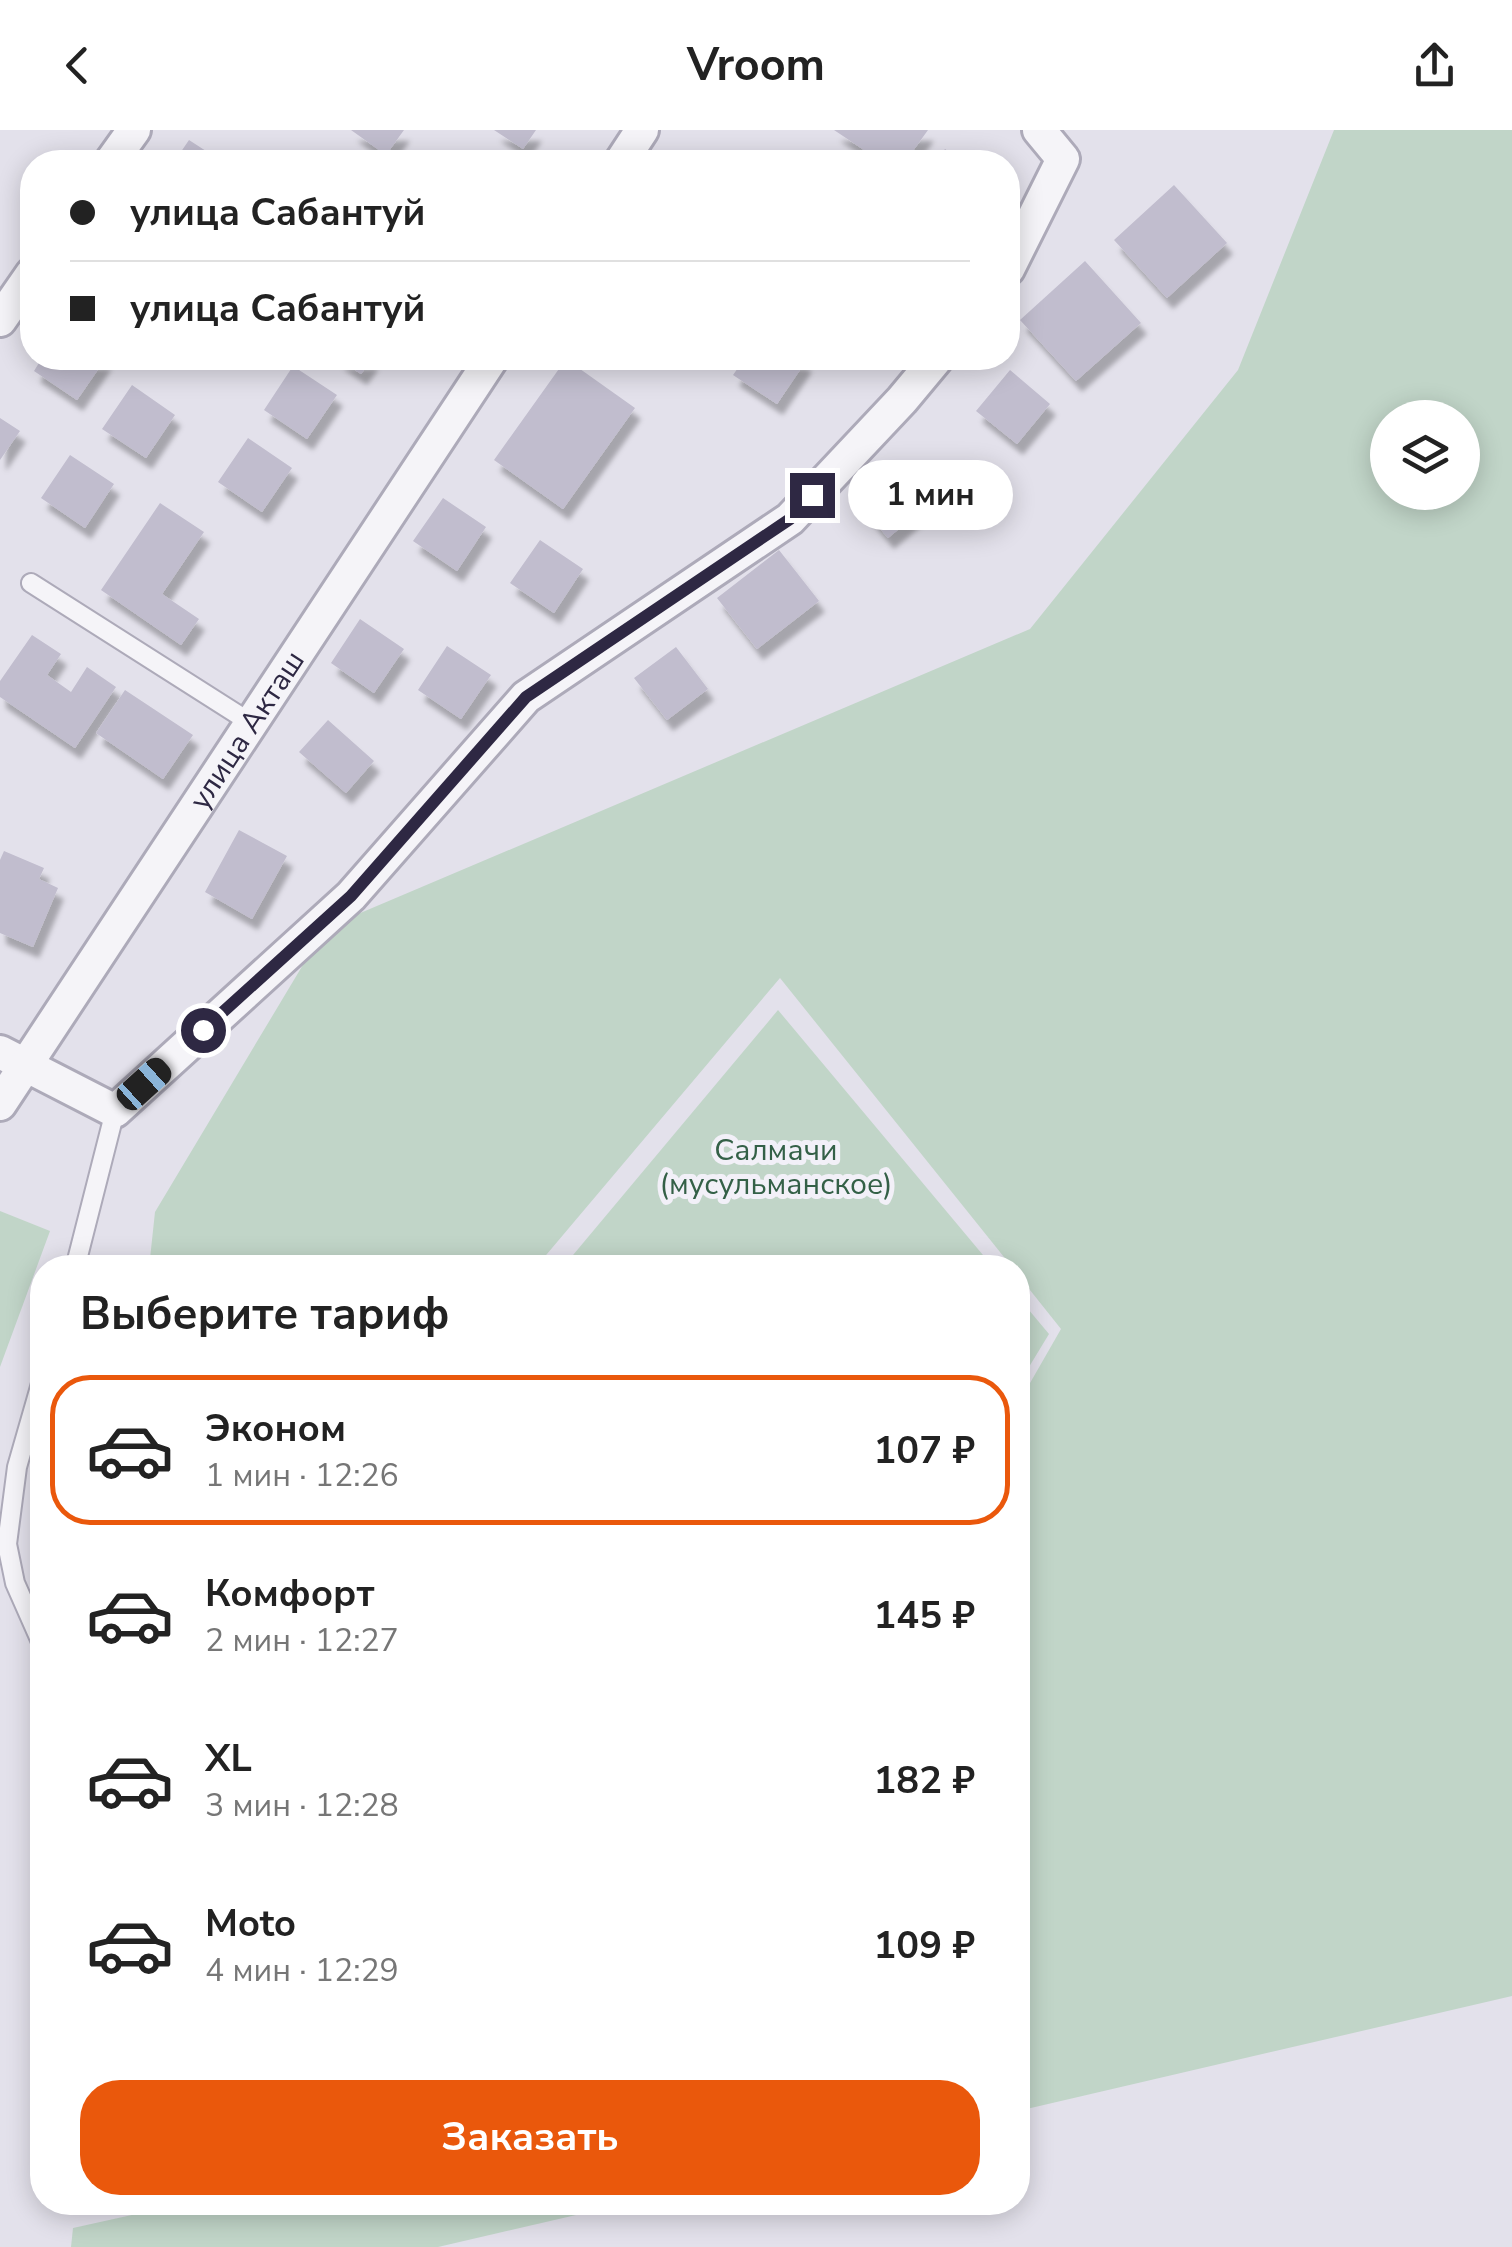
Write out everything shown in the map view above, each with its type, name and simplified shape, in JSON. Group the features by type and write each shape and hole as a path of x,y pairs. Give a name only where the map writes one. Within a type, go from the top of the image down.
{"street":[{"path":"1020,244 1063,158 1039,130"},
{"path":"0,320 20,291"},
{"name":"улица Акташ","path":"0,1104 13,1058 251,723 484,370"},
{"path":"13,1058 115,1111 351,896 526,697 790,519 927,370"}],"lane":[{"path":"30,583 251,723"},
{"path":"78,1255 115,1111"},
{"path":"30,1422 17,1468 7,1544 15,1583 30,1617"}],"green space":[{"path":"1334,130 1512,130 1512,1996 1030,2108 1030,1383 1061,1329 1030,1290 1030,1255 1002,1255 780,978 546,1255 150,1255 155,1212 325,928 1030,629 1238,370"},
{"name":"Салмачи (мусульманское)","path":"778,1010 983,1255 573,1255"},
{"path":"0,1211 50,1231 41,1255 30,1255 30,1285 0,1367"},
{"path":"1030,1311 1049,1334 1030,1365"},
{"path":"132,2215 576,2215 438,2247 71,2247 73,2228"}],"building":[{"path":"351,130 404,130 390,150 379,150"},
{"path":"494,130 536,130 523,149"},
{"path":"834,130 928,130 914,150 864,150"},
{"path":"189,140 204,150 182,150"},
{"path":"1174,185 1227,243 1167,298 1114,240"},
{"path":"1085,261 1141,323 1076,381 1020,320"},
{"path":"35,370 98,370 77,400"},
{"path":"290,370 299,370 337,395 307,439 264,410"},
{"path":"558,370 581,370 635,408 563,509 494,460"},
{"path":"737,370 800,370 777,404 733,375"},
{"path":"1010,370 1050,404 1017,444 976,411"},
{"path":"132,385 175,415 146,458 102,429"},
{"path":"0,418 20,431 0,460"},
{"path":"248,438 292,468 262,512 218,482"},
{"path":"70,455 114,484 85,528 41,498"},
{"path":"894,464 929,504 888,538 854,498"},
{"path":"443,498 486,527 457,571 413,541"},
{"path":"160,503 204,532 162,594 199,619 181,645 101,590"},
{"path":"540,540 583,569 554,613 510,583"},
{"path":"779,550 819,601 757,649 717,598"},
{"path":"360,619 404,649 374,693 331,663"},
{"path":"32,635 61,654 47,675 71,692 87,667 116,687 75,748 0,697 0,681"},
{"path":"447,646 491,675 461,719 418,690"},
{"path":"676,647 708,689 667,720 634,678"},
{"path":"125,690 193,735 163,779 96,733"},
{"path":"328,720 374,761 346,793 299,752"},
{"path":"239,830 287,856 252,919 205,892"},
{"path":"4,851 44,868 39,879 58,888 33,947 0,933 0,860"}],"route":[{"path":"203,1030 351,896 526,697 790,519 812,495"}]}
